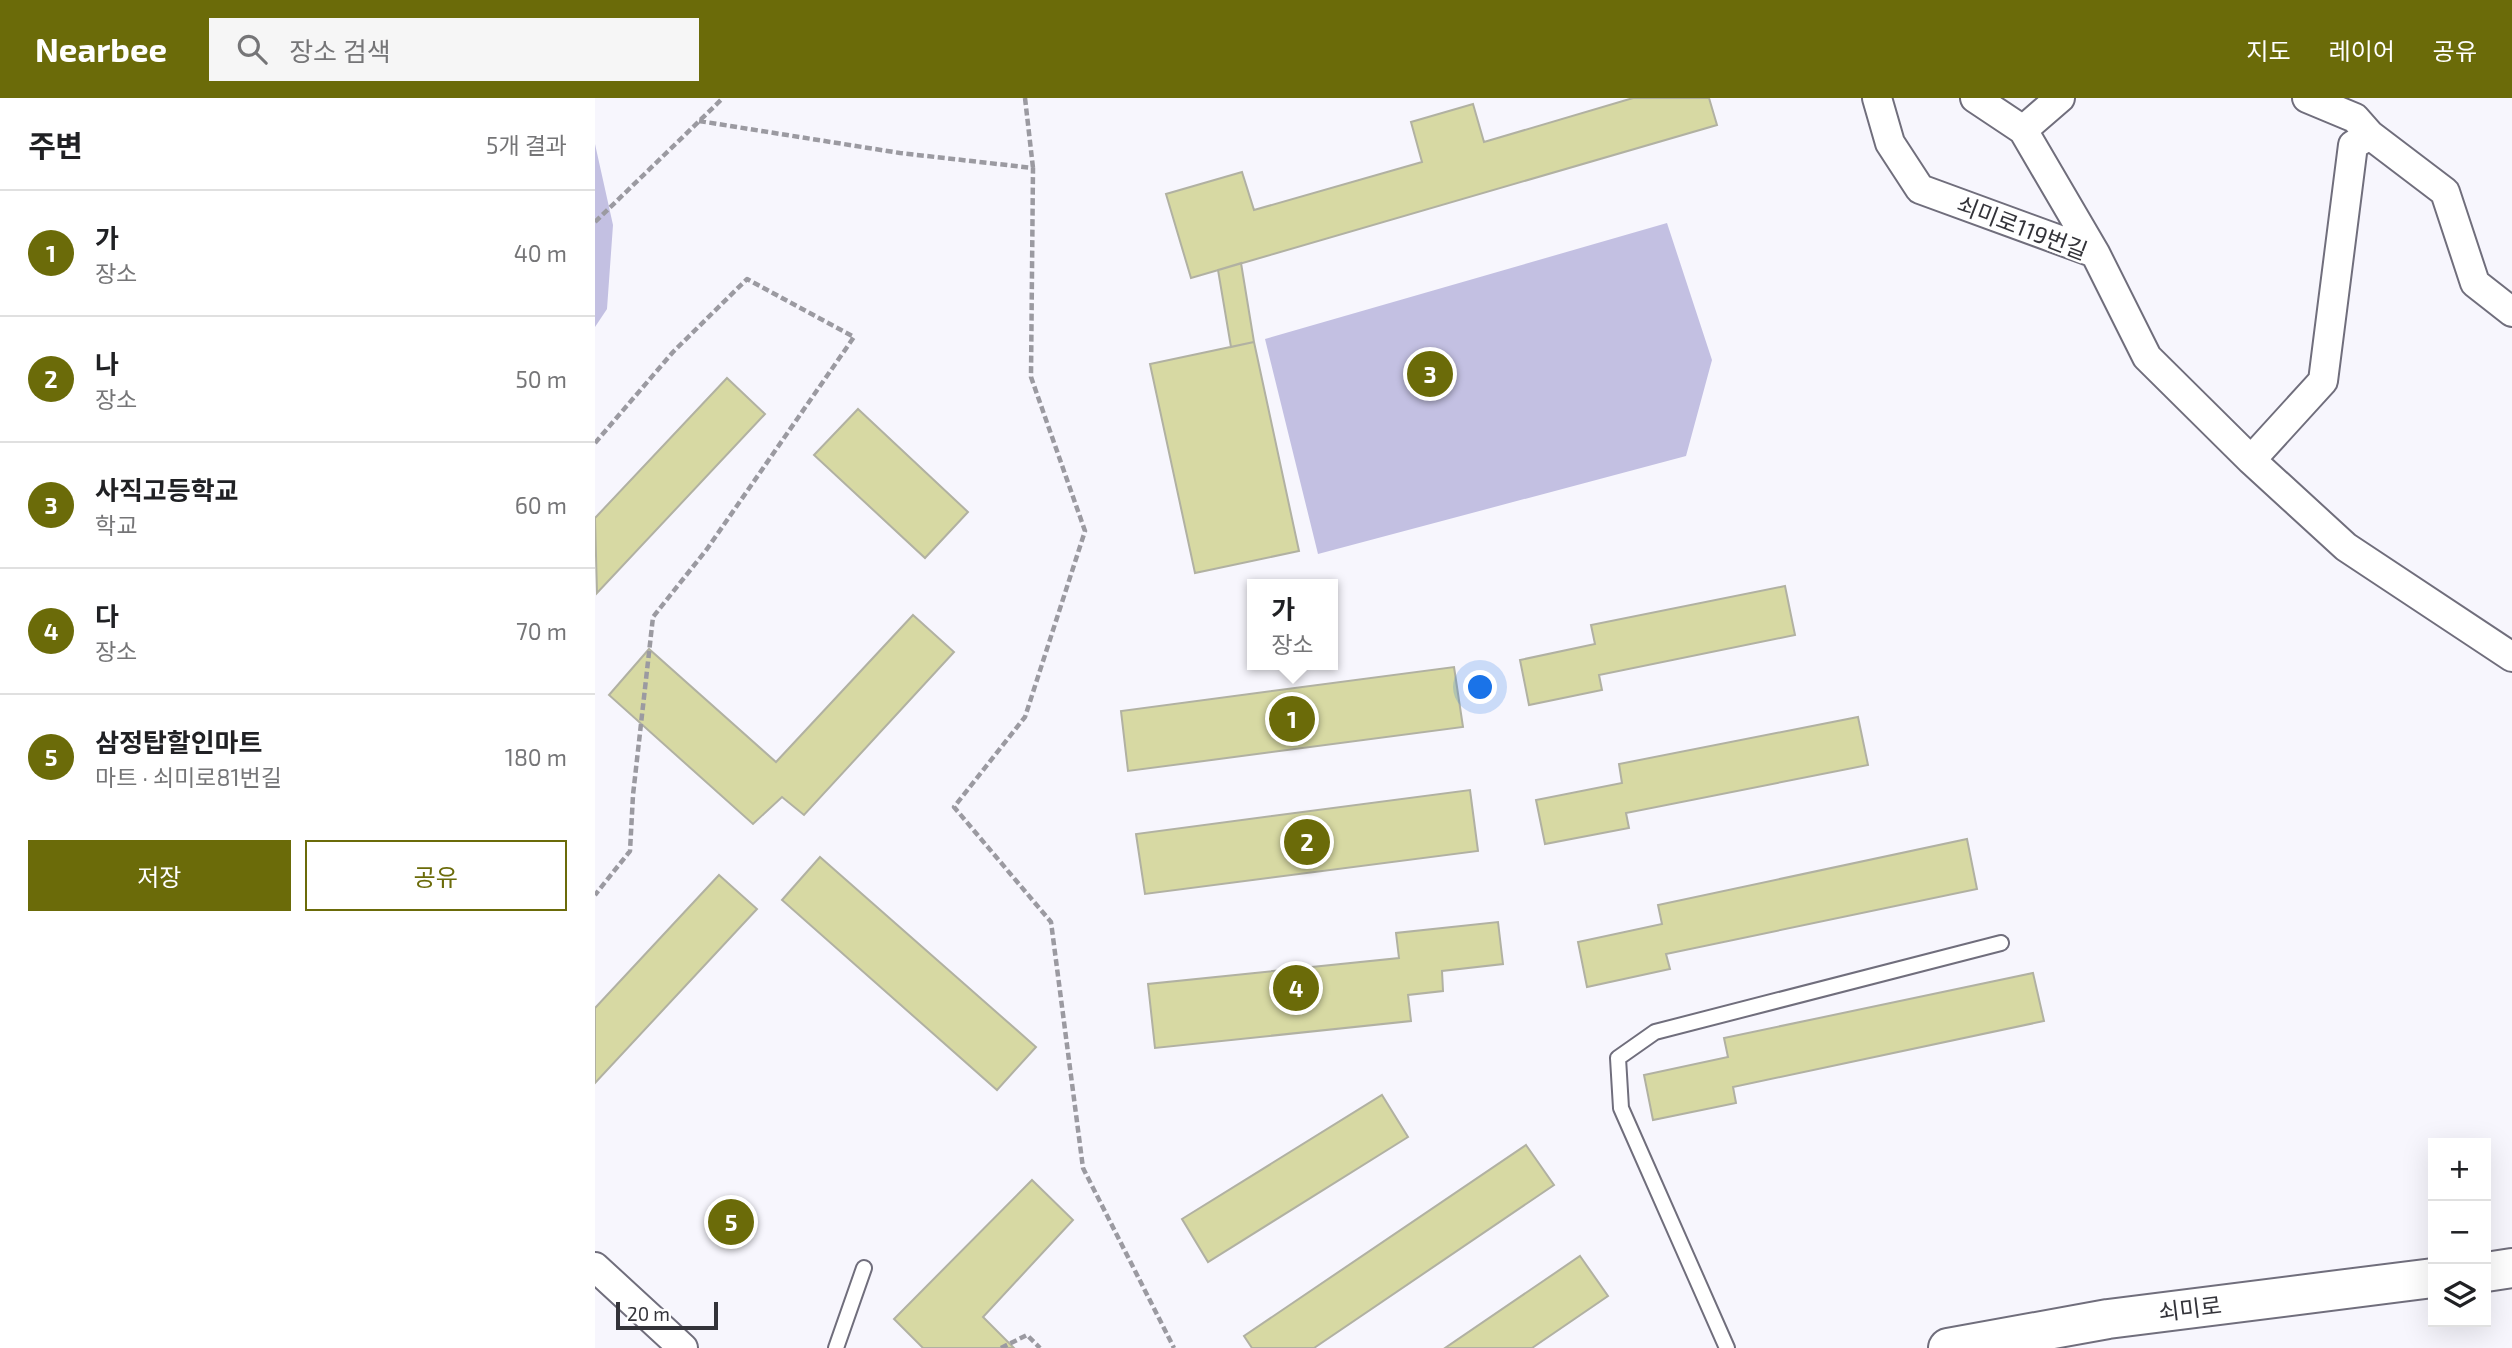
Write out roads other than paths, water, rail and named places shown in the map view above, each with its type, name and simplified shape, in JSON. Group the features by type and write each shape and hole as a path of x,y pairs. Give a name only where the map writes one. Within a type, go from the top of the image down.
{"main road":[{"path":"2491,1271 2512,1268"},
{"name":"쇠미로","path":"1948,1348 2108,1319 2428,1279"}],"street":[{"name":"쇠미로119번길","path":"1877,98 1890,142 1920,189 2095,253 2147,357 2251,460 2346,548 2512,657"},
{"path":"1975,98 2023,130 2095,253"},
{"path":"2023,130 2060,98"},
{"path":"2307,98 2360,117 2445,192 2475,283 2512,312"},
{"path":"2251,460 2323,381 2353,145 2360,117"},
{"path":"595,1267 684,1348"}],"lane":[{"path":"1727,1348 1621,1108 1618,1058 1655,1032 2001,943"},
{"path":"836,1348 864,1268"}],"place":[{"name":"사직고등학교","path":"1430,374"},
{"name":"가","path":"1292,719"},
{"name":"나","path":"1307,842"},
{"name":"다","path":"1296,988"},
{"name":"삼정탑할인마트","path":"731,1222"}]}
